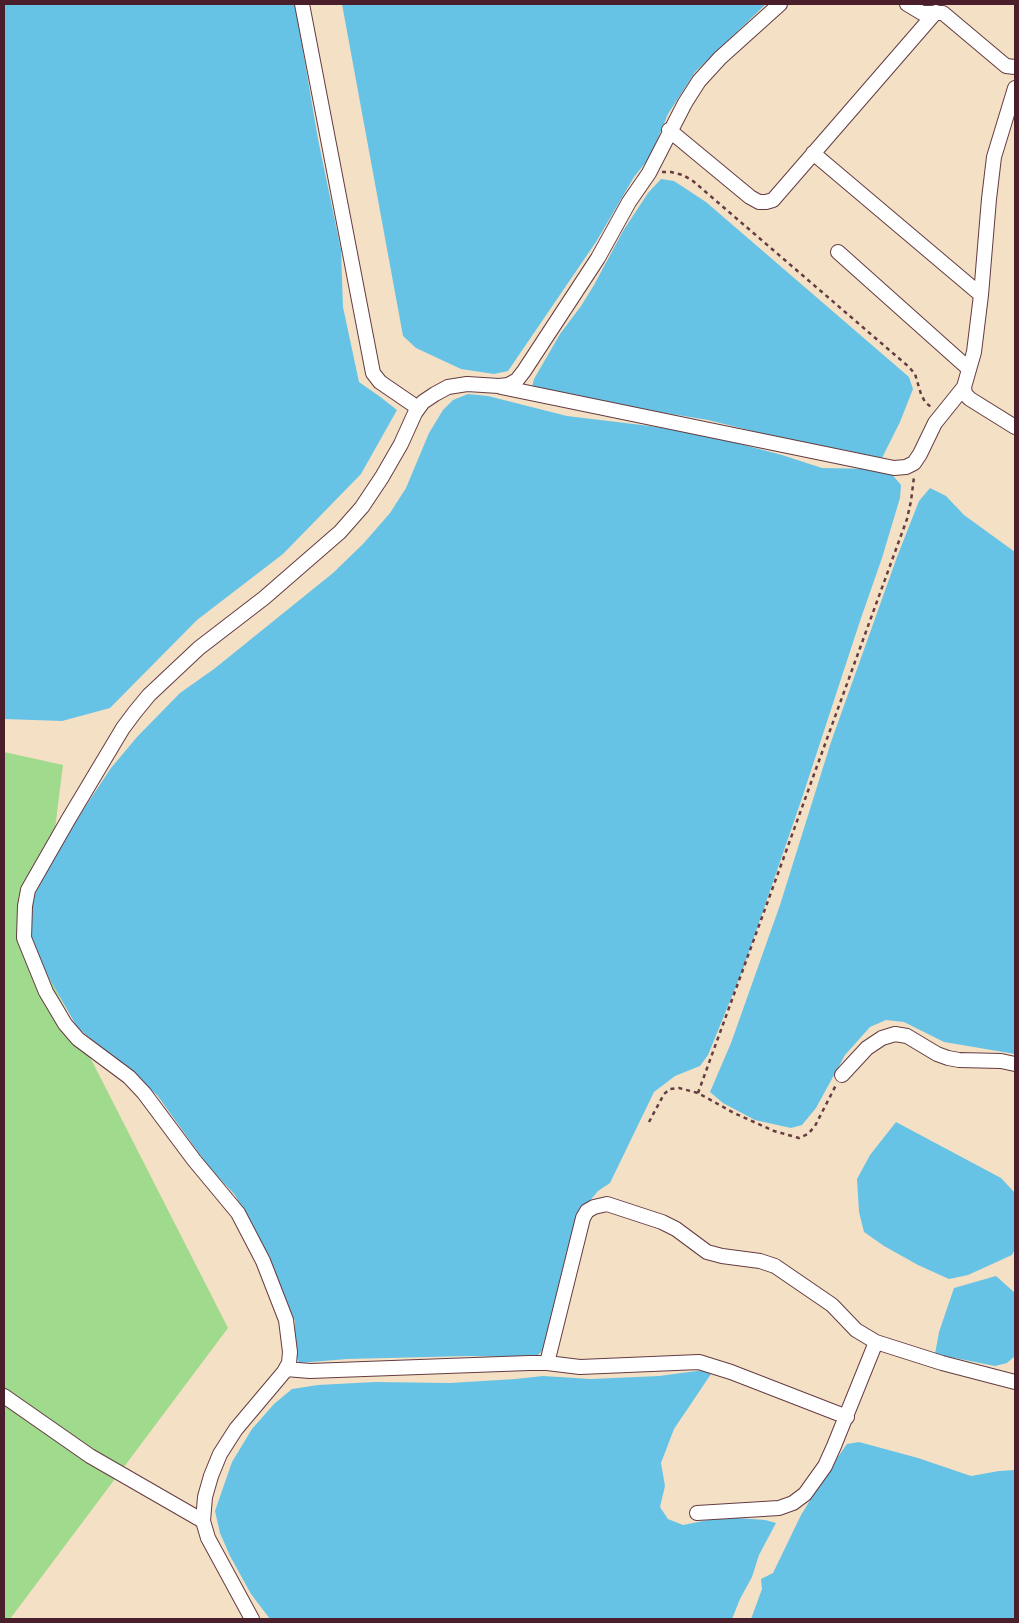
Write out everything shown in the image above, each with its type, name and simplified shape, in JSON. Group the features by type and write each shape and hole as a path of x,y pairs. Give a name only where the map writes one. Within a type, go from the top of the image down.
{"street":[{"path":"302,4 374,373 380,382 418,408"},
{"path":"499,386 508,385 517,380 588,274 648,173 684,103 699,81 720,58 780,4"},
{"path":"907,4 922,13 943,13 1006,66 1015,67"},
{"path":"669,130 750,197 759,202 773,200 936,12"},
{"path":"252,1619 208,1538 203,1521 205,1497 220,1454 236,1429 289,1363 290,1352 286,1320 263,1261 238,1213 194,1160 144,1092 122,1071 78,1039 65,1024 46,992 24,938 25,906 28,890 123,728 135,712 198,648 264,598 340,532 362,507 382,477 401,444 414,413 423,402 448,387 467,384 499,386 894,468 906,467 914,463 935,423 964,387 974,352 994,157 1015,88"},
{"path":"813,153 981,295"},
{"path":"838,252 969,369"},
{"path":"964,387 965,394 970,399 1015,427"},
{"path":"842,1075 867,1048 882,1038 895,1034 907,1036 937,1054 948,1058 1001,1061 1015,1064"},
{"path":"547,1363 583,1218 587,1211 607,1204 662,1222 708,1252 722,1256 760,1261 775,1266 832,1305 856,1330 876,1342 1015,1382"},
{"path":"698,1513 779,1508 793,1503 804,1494 825,1466 847,1417 876,1342"},
{"path":"286,1369 310,1371 547,1363 580,1367 699,1362 731,1372 847,1417"},
{"path":"4,1396 90,1456 203,1521"}],"path":[{"path":"648,173 671,172 683,175 693,181 909,366 915,374 920,394 925,402 942,414"},
{"path":"698,1092 907,519 914,483 914,463"},
{"path":"648,1122 664,1094 670,1089 679,1088 698,1092 734,1113 774,1131 799,1138 808,1134 815,1126 842,1075"}],"green space":[{"path":"4,752 63,765 39,957 228,1328 10,1619 4,1619"}],"water":[{"path":"4,4 295,4 318,139 341,250 343,307 359,382 397,410 361,474 283,554 197,620 110,708 62,721 4,719"},
{"path":"342,4 766,4 695,72 668,114 650,157 634,177 596,242 508,371 494,374 461,369 416,348 403,336"},
{"path":"661,179 674,181 706,202 909,377 913,389 900,422 882,458 845,450 813,446 708,420 647,410 548,398 532,387 534,379 560,334 594,285 623,231 648,193"},
{"path":"468,394 488,396 567,416 706,435 782,455 822,468 889,471 901,485 900,498 882,558 802,798 743,969 708,1055 700,1066 675,1076 654,1092 610,1183 598,1191 583,1209 576,1222 565,1259 543,1350 538,1355 522,1357 468,1356 347,1359 299,1363 295,1353 295,1321 258,1236 235,1195 209,1167 157,1095 77,1027 48,976 32,942 30,923 31,903 53,858 87,804 111,768 137,737 180,693 214,669 333,573 363,544 390,513 406,488 429,433 443,410 453,400"},
{"path":"930,488 946,496 964,515 1015,552 1015,1054 944,1042 904,1022 886,1020 870,1027 845,1055 816,1108 802,1125 791,1128 755,1120 723,1103 710,1092 731,1043 780,905 831,742 897,557 919,501"},
{"path":"896,1122 1001,1178 1015,1193 1015,1249 1012,1255 968,1275 949,1279 918,1265 884,1246 864,1232 859,1212 857,1179 870,1155"},
{"path":"996,1276 1015,1293 1015,1356 1007,1363 995,1366 935,1354 939,1332 954,1288"},
{"path":"704,1370 711,1374 674,1429 661,1463 665,1486 660,1507 668,1519 683,1525 723,1517 765,1520 776,1523 759,1555 752,1577 732,1619 270,1619 251,1594 230,1556 220,1533 215,1511 232,1462 252,1429 274,1404 292,1389 318,1385 375,1382 450,1383 543,1376 591,1379 659,1376"},
{"path":"859,1442 918,1458 971,1476 1015,1470 1015,1619 751,1619 762,1589 761,1579 773,1573 801,1515 847,1444"}]}
